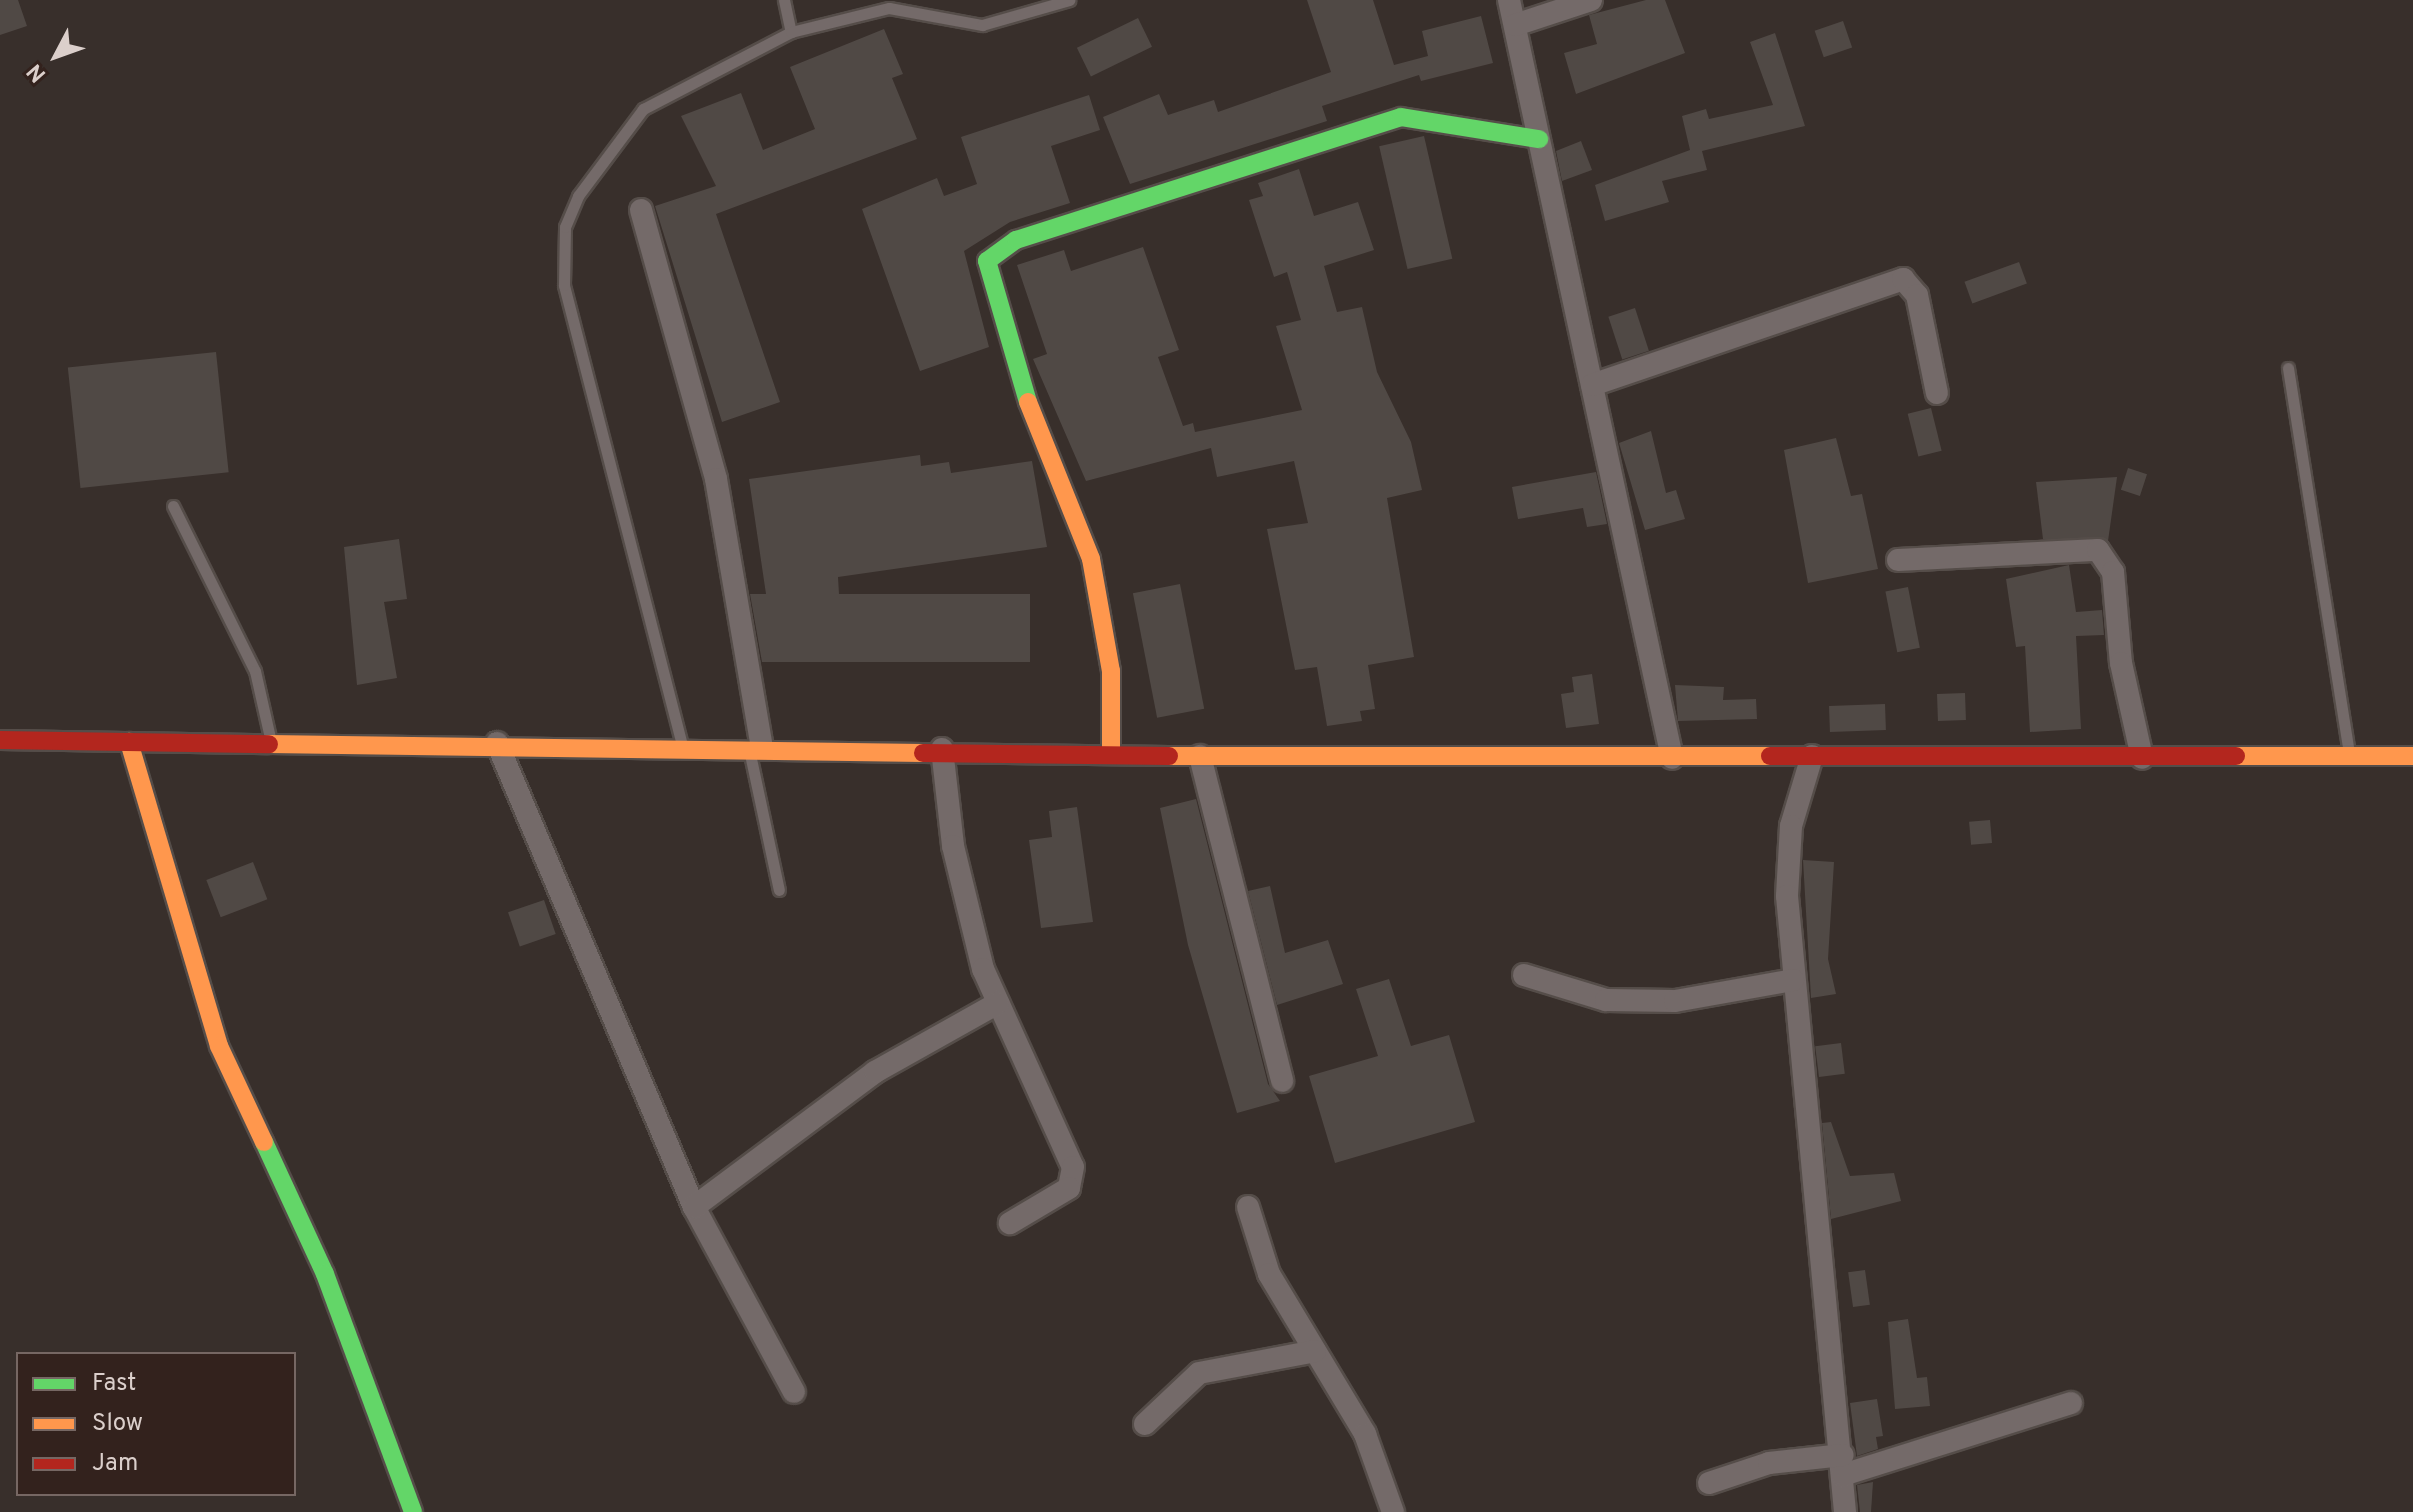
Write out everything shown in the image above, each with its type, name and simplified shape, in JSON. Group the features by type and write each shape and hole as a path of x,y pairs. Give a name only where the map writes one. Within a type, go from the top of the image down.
{"main road":[{"path":"1111,755 1111,671 1091,559 1013,363 987,261 1016,240 1401,117 1436,117 1539,139"},
{"path":"0,740 682,745 1200,756 2413,756"},
{"path":"129,742 219,1046 325,1274 413,1512"}],"street":[{"path":"1509,0 1672,758"},
{"path":"1515,25 1591,0"},
{"path":"641,210 716,479 755,747"},
{"path":"1592,385 1903,279 1917,295 1937,393"},
{"path":"1898,560 2098,550 2113,572 2121,663 2142,758"},
{"path":"497,743 694,1207 794,1392"},
{"path":"942,749 953,846 998,1003 1073,1167 1069,1188 1010,1223"},
{"path":"1200,756 1282,1081"},
{"path":"1812,756 1787,858 1793,980 1843,1465 1845,1512"},
{"path":"1524,975 1606,1000 1675,1001 1793,980"},
{"path":"694,1207 875,1072 998,1003"},
{"path":"1248,1207 1269,1274 1365,1434 1393,1512"},
{"path":"1145,1424 1199,1373 1315,1351"},
{"path":"1709,1483 1769,1463 1843,1465 2071,1403"}],"lane":[{"path":"784,0 791,32"},
{"path":"682,745 564,285 565,227 606,151 643,109 791,32 889,8 982,25 1069,0"},
{"path":"2288,368 2350,757"},
{"path":"173,506 255,671 271,742"},
{"path":"755,747 779,890"}],"building":[{"path":"0,0 18,0 27,26 0,35"},
{"path":"1307,0 1373,0 1394,65 1428,56 1422,31 1481,16 1493,63 1421,81 1419,75 1322,106 1327,121 1130,184 1103,117 1159,94 1168,115 1214,100 1218,112 1331,72"},
{"path":"1646,0 1665,0 1685,53 1576,94 1564,53 1597,44 1589,15"},
{"path":"1138,18 1152,47 1091,77 1077,48"},
{"path":"1843,21 1852,47 1824,57 1815,31"},
{"path":"884,29 903,74 892,78 917,139 716,214 780,402 722,422 655,206 716,186 681,116 741,93 763,150 815,129 790,67"},
{"path":"1775,33 1805,126 1702,151 1707,170 1662,181 1669,202 1605,221 1595,185 1690,150 1682,116 1706,109 1709,119 1773,105 1750,42"},
{"path":"1089,95 1100,130 1051,146 1070,203 1010,222 964,251 989,347 920,371 862,209 937,178 944,196 977,184 961,137"},
{"path":"1424,136 1452,259 1408,269 1379,146"},
{"path":"1581,141 1592,170 1562,181 1556,151"},
{"path":"1299,169 1314,216 1358,202 1374,250 1324,266 1337,312 1362,307 1377,372 1411,442 1422,490 1387,498 1414,657 1368,665 1375,709 1360,711 1362,721 1327,726 1317,667 1295,670 1267,529 1308,523 1294,461 1217,477 1211,448 1086,481 1033,359 1047,354 1017,265 1064,250 1071,271 1143,247 1179,350 1158,357 1183,426 1193,423 1195,432 1302,410 1276,326 1301,320 1287,272 1274,277 1249,200 1263,196 1258,183"},
{"path":"2019,262 2027,284 1972,303 1964,282"},
{"path":"1635,308 1649,351 1622,359 1608,317"},
{"path":"216,352 229,472 80,488 68,368"},
{"path":"1931,408 1942,451 1918,456 1908,414"},
{"path":"1651,431 1666,493 1676,490 1685,519 1645,530 1619,443"},
{"path":"1836,438 1851,496 1862,494 1878,569 1808,583 1784,450"},
{"path":"920,455 921,466 949,462 951,473 1032,461 1047,547 838,577 839,594 1030,594 1030,662 762,662 750,594 766,594 749,479"},
{"path":"2128,468 2147,474 2140,496 2121,490"},
{"path":"1596,472 1607,524 1587,527 1583,508 1518,519 1512,487"},
{"path":"2117,477 2108,541 2043,539 2036,482"},
{"path":"399,539 407,599 384,602 397,678 357,685 344,547"},
{"path":"2069,565 2076,612 2102,610 2104,635 2076,636 2081,729 2030,732 2025,646 2016,647 2006,579"},
{"path":"1180,584 1204,709 1157,718 1133,593"},
{"path":"1908,587 1920,648 1897,652 1885,591"},
{"path":"1592,674 1599,724 1566,728 1561,694 1574,692 1572,677"},
{"path":"1675,685 1724,687 1723,700 1756,699 1757,719 1678,721"},
{"path":"1965,693 1966,720 1938,721 1937,694"},
{"path":"1885,704 1886,730 1830,732 1829,706"},
{"path":"1196,799 1268,1084 1280,1101 1237,1113 1188,945 1160,808"},
{"path":"1077,807 1093,922 1041,928 1029,840 1052,837 1049,811"},
{"path":"1990,820 1992,843 1971,845 1969,822"},
{"path":"1803,860 1834,862 1828,959 1836,994 1811,998"},
{"path":"253,862 267,899 221,917 206,880"},
{"path":"1270,886 1285,953 1328,940 1343,984 1277,1005 1248,891"},
{"path":"544,900 556,934 520,946 508,912"},
{"path":"1389,979 1411,1046 1449,1035 1475,1122 1335,1163 1309,1076 1378,1056 1356,989"},
{"path":"1841,1043 1845,1074 1819,1077 1815,1046"},
{"path":"1831,1122 1850,1176 1894,1173 1901,1201 1831,1219 1822,1123"},
{"path":"1865,1270 1870,1305 1853,1307 1848,1272"},
{"path":"1908,1319 1917,1378 1927,1377 1930,1406 1895,1409 1888,1322"},
{"path":"1877,1399 1883,1436 1876,1437 1878,1449 1857,1456 1850,1403"},
{"path":"1873,1482 1871,1512 1860,1512 1857,1485"}],"traffic: fast":[{"path":"1028,402 987,261 1016,240 1401,117 1539,139"},
{"path":"264,1142 325,1274 413,1512"}],"traffic: slow":[{"path":"1028,402 1091,559 1111,671 1111,755"},
{"path":"129,742 219,1046 264,1142"},
{"path":"269,744 923,753"},
{"path":"1169,756 1770,756"},
{"path":"2236,756 2413,756"}],"traffic: jam":[{"path":"0,740 269,744"},
{"path":"923,753 1169,756"},
{"path":"1770,756 2236,756"}]}
